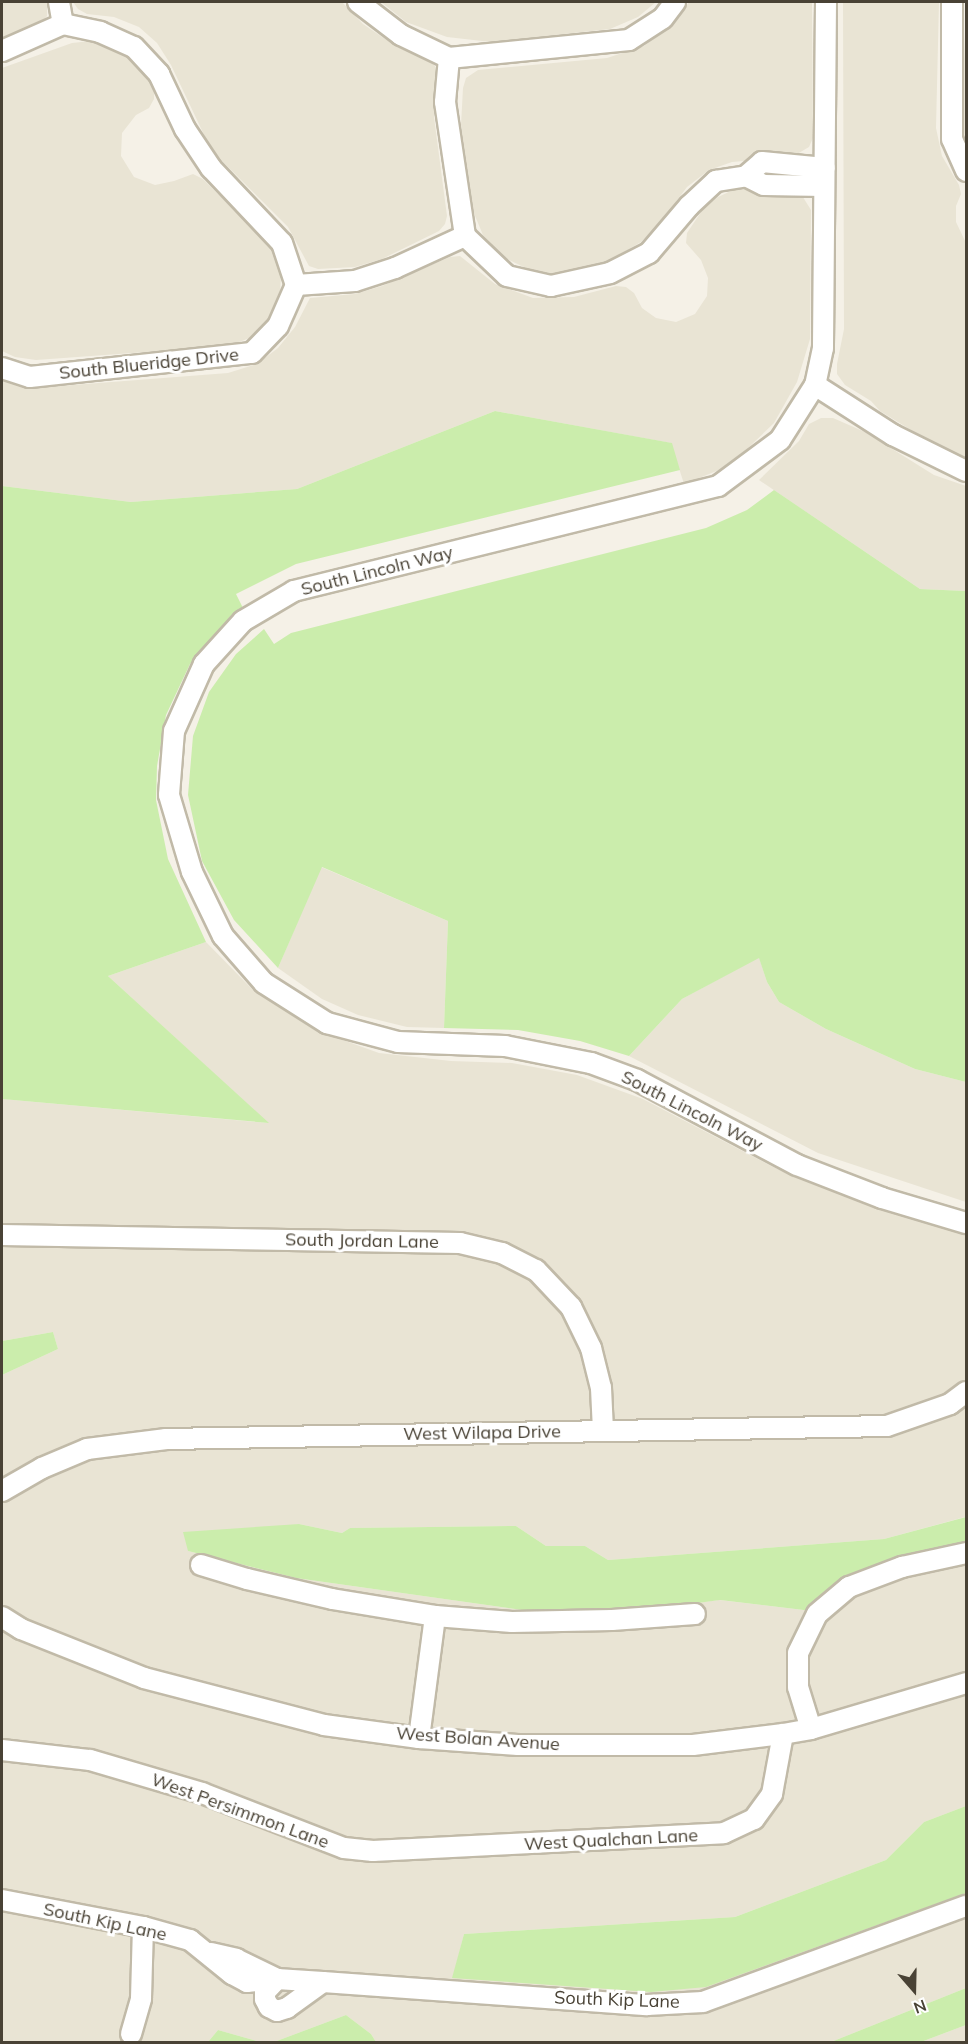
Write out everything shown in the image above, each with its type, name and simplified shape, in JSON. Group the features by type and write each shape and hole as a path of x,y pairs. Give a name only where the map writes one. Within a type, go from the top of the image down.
{"street":[{"path":"59,2 63,24"},
{"path":"358,2 401,35 449,58 629,40 663,18 675,2"},
{"name":"South Lincoln Way","path":"826,2 823,348 815,385 780,440 718,486 294,591 243,621 204,664 174,731 169,795 192,872 224,936 264,983 327,1023 398,1042 505,1046 591,1063 638,1080 798,1166 882,1198 966,1222"},
{"path":"952,2 952,139 966,171"},
{"path":"2,51 63,24 100,32 134,47 159,74 185,129 211,168 282,243 296,285 355,281 395,268 465,236"},
{"path":"449,58 445,102 465,236 507,276 551,286 610,273 649,254 689,206 716,181 746,176 764,185 824,177"},
{"name":"South Blueridge Drive","path":"2,368 30,377 252,353 278,326 296,285"},
{"path":"815,385 892,435 966,471"},
{"name":"South Jordan Lane","path":"2,1235 460,1243 502,1253 536,1270 571,1307 591,1348 601,1388 603,1431"},
{"name":"West Wilapa Drive","path":"2,1491 42,1468 87,1449 165,1439 887,1426 950,1404 966,1392"},
{"path":"811,1729 798,1687 798,1653 817,1614 849,1587 902,1567 966,1553"},
{"path":"201,1565 247,1579 333,1599 435,1616 512,1622 612,1620 695,1614"},
{"path":"419,1738 435,1616"},
{"name":"West Bolan Avenue","path":"2,1617 21,1629 144,1678 324,1725 419,1738 518,1745 693,1745 783,1734 811,1729 966,1683"},
{"name":"West Qualchan Lane","path":"373,1851 724,1833 754,1819 772,1794 783,1734"},
{"name":"West Persimmon Lane","path":"2,1750 90,1760 202,1793 344,1848 373,1851"},
{"name":"South Kip Lane","path":"2,1900 143,1927 190,1940 205,1951 236,1959 277,1979 647,2004 703,2002 966,1906"},
{"path":"131,2034 141,1998 143,1927"},
{"path":"277,1979 265,1992 265,1999 269,2007 277,2011 287,2008 323,1982"}],"shaded area":[{"path":"2,2 47,2 47,16 38,27 2,40"},
{"path":"73,2 342,2 363,24 397,47 428,60 435,66 438,73 434,117 447,216 445,224 439,231 382,259 355,267 318,269 309,266 288,227 221,160 206,139 171,65 157,43 139,27 114,17 87,14 78,9"},
{"path":"381,2 656,2 638,17 610,29 491,42 447,37 406,22"},
{"path":"689,2 812,2 813,138 809,147 792,157 732,162 709,170 687,187 662,221 641,242 610,260 583,270 553,274 528,269 503,257 483,235 473,211 461,125 463,88 466,78 478,70 607,58 644,46 676,21"},
{"path":"843,2 939,2 936,128 942,156 959,185 961,194 956,206 956,222 966,243 966,459 947,452 880,411 871,401 845,385 837,374 844,329"},
{"path":"966,2 966,145 962,121"},
{"path":"91,41 107,43 125,51 141,64 154,88 154,99 149,108 136,115 122,133 121,156 134,177 155,185 193,174 203,179 272,248 281,272 280,297 270,319 252,337 229,346 36,360 15,357 2,351 2,68 72,43"},
{"path":"756,187 801,194 811,210 810,339 797,382 774,423 746,450 719,470 684,484 671,443 495,411 297,489 131,502 2,486 2,380 34,388 228,373 257,364 278,348 295,327 310,298 355,294 382,286 450,257 460,256 495,284 533,298 574,297 616,286 626,287 634,293 642,308 656,318 676,322 695,314 707,296 708,278 701,260 686,243 687,233 703,209 718,197 733,190"},
{"path":"821,418 833,418 865,432 934,475 966,486 966,591 920,589 759,480 799,441 809,424"},
{"path":"321,867 448,921 444,1028 407,1027 358,1015 322,999 278,968"},
{"path":"206,942 253,990 315,1030 379,1053 451,1061 512,1063 577,1075 643,1099 775,1168 857,1201 966,1235 965,1517 884,1539 608,1560 585,1546 546,1546 516,1526 350,1528 342,1533 299,1524 188,1551 296,1578 529,1611 645,1610 719,1600 812,1611 843,1580 897,1559 966,1544 966,1806 924,1822 886,1860 735,1917 464,1934 453,1977 966,1893 966,1988 831,2042 376,2042 371,2034 346,2015 274,2042 260,2042 218,2030 208,2042 2,2042 2,1375 58,1349 53,1332 2,1341 2,1099 268,1123 108,976"},
{"path":"759,957 767,982 779,1002 826,1029 915,1069 966,1082 966,1202 818,1153 629,1056 682,999"},
{"path":"966,2025 966,2042 921,2042"}],"green space":[{"path":"495,411 672,443 680,470 296,564 236,594 243,608 190,664 166,715 157,766 156,800 168,859 206,942 108,976 269,1123 2,1099 2,486 131,502 297,489"},
{"path":"774,490 920,589 966,591 966,1082 915,1069 826,1029 779,1002 767,982 759,958 682,999 629,1056 580,1041 518,1030 444,1028 448,921 322,867 278,968 234,920 202,861 188,795 193,736 209,692 236,654 264,629 274,644 291,633 706,528 747,510"},
{"path":"53,1332 58,1349 2,1375 2,1341"},
{"path":"966,1517 966,1544 897,1559 843,1580 812,1611 720,1600 645,1610 529,1611 296,1578 188,1551 183,1532 299,1524 342,1533 350,1528 516,1526 546,1546 585,1546 608,1560 884,1539"},
{"path":"966,1806 966,1893 706,1987 651,1992 452,1978 464,1934 735,1917 886,1860 924,1822"},
{"path":"966,1988 966,2025 921,2042 831,2042"},
{"path":"346,2015 371,2034 376,2042 274,2042"},
{"path":"218,2030 260,2042 208,2042"}]}
